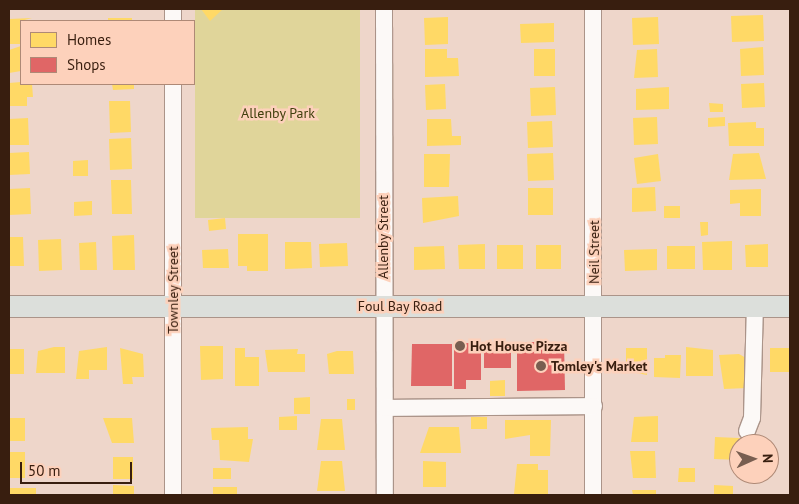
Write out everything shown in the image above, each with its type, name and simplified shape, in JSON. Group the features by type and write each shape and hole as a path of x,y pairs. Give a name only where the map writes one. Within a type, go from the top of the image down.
{"main road":[{"name":"Foul Bay Road","path":"9,306 790,306"}],"street":[{"name":"Allenby Street","path":"384,9 383,306 385,495"},
{"name":"Neil Street","path":"593,9 593,495"},
{"name":"Townley Street","path":"172,85 173,495"},
{"path":"747,432 752,418 755,306"},
{"path":"385,408 594,406"}],"green space":[{"name":"Allenby Park","path":"195,9 360,9 360,218 195,218"}],"building: Homes":[{"path":"201,9 223,9 210,21"},
{"path":"763,15 764,41 732,42 731,16"},
{"path":"448,17 448,44 425,45 424,18"},
{"path":"658,17 659,44 633,45 632,18"},
{"path":"32,18 20,20 20,44 9,44 9,19"},
{"path":"108,18 132,18 132,20 108,20"},
{"path":"554,23 554,42 521,43 520,24"},
{"path":"20,46 20,71 9,73 9,50"},
{"path":"763,47 764,75 741,76 740,49"},
{"path":"425,49 447,49 447,58 458,58 459,76 425,77"},
{"path":"534,49 555,49 555,76 534,76"},
{"path":"657,49 658,77 634,78 637,50"},
{"path":"20,82 20,85 32,85 33,97 27,97 27,106 9,106 9,83"},
{"path":"764,83 765,107 742,108 741,84"},
{"path":"445,84 446,109 426,110 425,85"},
{"path":"112,85 134,85 134,89 113,90"},
{"path":"555,87 556,115 531,116 530,88"},
{"path":"669,87 669,109 636,110 636,89"},
{"path":"109,101 130,101 131,132 110,133"},
{"path":"709,103 723,104 723,112 710,112"},
{"path":"657,117 658,144 634,145 633,118"},
{"path":"725,117 725,126 708,127 708,118"},
{"path":"28,118 29,145 9,145 9,119"},
{"path":"427,119 451,119 452,136 461,136 461,145 427,146"},
{"path":"552,121 553,147 528,148 527,122"},
{"path":"756,122 756,128 764,128 764,146 729,146 728,123"},
{"path":"131,138 132,169 110,170 109,139"},
{"path":"29,152 30,174 9,175 9,153"},
{"path":"553,153 554,180 528,181 527,154"},
{"path":"759,153 766,179 729,180 733,154"},
{"path":"424,154 450,154 449,187 424,187"},
{"path":"658,154 661,181 637,184 634,158"},
{"path":"88,160 88,176 73,176 73,161"},
{"path":"111,180 131,180 132,214 112,214"},
{"path":"655,187 656,211 632,212 632,188"},
{"path":"30,188 31,214 9,215 9,189"},
{"path":"528,188 553,188 553,215 528,215"},
{"path":"761,189 761,216 740,216 740,203 730,204 730,190"},
{"path":"458,196 459,216 423,223 422,198"},
{"path":"92,201 92,215 74,216 74,202"},
{"path":"664,206 680,206 680,218 664,218"},
{"path":"225,218 226,229 209,231 208,220"},
{"path":"700,222 708,222 708,235 701,236"},
{"path":"238,234 268,234 268,271 247,271 247,266 238,266"},
{"path":"134,235 135,270 113,270 112,236"},
{"path":"9,237 23,237 24,266 9,266"},
{"path":"61,239 62,270 39,271 38,240"},
{"path":"732,241 732,270 703,270 702,242"},
{"path":"96,242 97,270 80,270 79,243"},
{"path":"285,242 311,242 312,268 285,269"},
{"path":"347,243 348,266 320,267 319,244"},
{"path":"485,244 485,269 459,269 458,245"},
{"path":"768,244 768,267 746,267 745,245"},
{"path":"497,245 523,245 523,269 497,269"},
{"path":"536,245 561,245 561,269 536,269"},
{"path":"444,246 445,269 414,270 414,247"},
{"path":"667,246 695,246 695,269 667,269"},
{"path":"228,249 229,268 203,268 202,250"},
{"path":"657,249 657,270 625,271 624,250"},
{"path":"200,346 223,346 223,379 201,380"},
{"path":"54,347 65,347 65,373 36,373 38,351"},
{"path":"107,347 107,370 89,370 89,379 76,379 79,351"},
{"path":"686,347 713,350 713,376 686,376"},
{"path":"120,348 143,354 144,377 132,377 133,384 123,384"},
{"path":"235,348 245,348 245,357 259,357 259,386 235,386"},
{"path":"626,348 647,348 647,375 626,371"},
{"path":"770,348 790,348 790,372 770,372"},
{"path":"9,349 24,349 24,374 9,374"},
{"path":"298,349 297,354 305,354 305,372 268,372 265,350"},
{"path":"337,351 353,351 354,374 329,374 327,354"},
{"path":"739,354 746,358 747,388 724,389 719,355"},
{"path":"665,355 681,355 680,378 654,377 654,358 665,358"},
{"path":"505,380 505,396 490,396 490,381"},
{"path":"310,397 310,414 294,414 294,398"},
{"path":"347,399 355,399 355,410 347,410"},
{"path":"297,416 297,430 279,430 279,417"},
{"path":"658,416 658,442 631,442 634,417"},
{"path":"471,417 487,417 487,429 471,429"},
{"path":"9,418 25,418 25,441 9,441"},
{"path":"103,418 132,418 134,443 112,443"},
{"path":"321,419 342,419 345,450 317,450"},
{"path":"505,420 551,420 550,456 530,456 530,435 505,439"},
{"path":"248,427 248,439 253,439 249,462 220,460 219,440 212,440 211,428"},
{"path":"429,427 459,427 461,453 420,453"},
{"path":"715,437 729,438 729,460 714,459"},
{"path":"630,451 655,451 656,478 633,478"},
{"path":"9,452 25,452 25,478 9,478"},
{"path":"113,457 133,457 133,479 113,479"},
{"path":"321,461 342,461 345,491 317,491"},
{"path":"423,461 446,462 446,487 423,487"},
{"path":"517,464 538,464 538,470 548,470 548,494 514,494"},
{"path":"213,468 231,468 231,479 213,479"},
{"path":"679,468 695,468 695,482 678,482"},
{"path":"113,485 134,486 134,495 113,495"},
{"path":"714,485 733,486 733,495 714,495"},
{"path":"213,487 237,487 237,495 213,495"},
{"path":"9,488 36,488 36,495 9,495"},
{"path":"632,490 656,490 656,495 633,495"}],"building: Shops":[{"name":"Tomley's Market","path":"517,342 564,342 565,390 517,391"},
{"path":"454,343 481,343 481,380 466,380 466,389 454,389"},
{"path":"412,344 452,344 452,386 411,386"},
{"path":"484,345 511,345 511,368 484,368"}],"place":[{"name":"Hot House Pizza","path":"460,346"},
{"name":"Tomley's Market","path":"541,366"}]}
